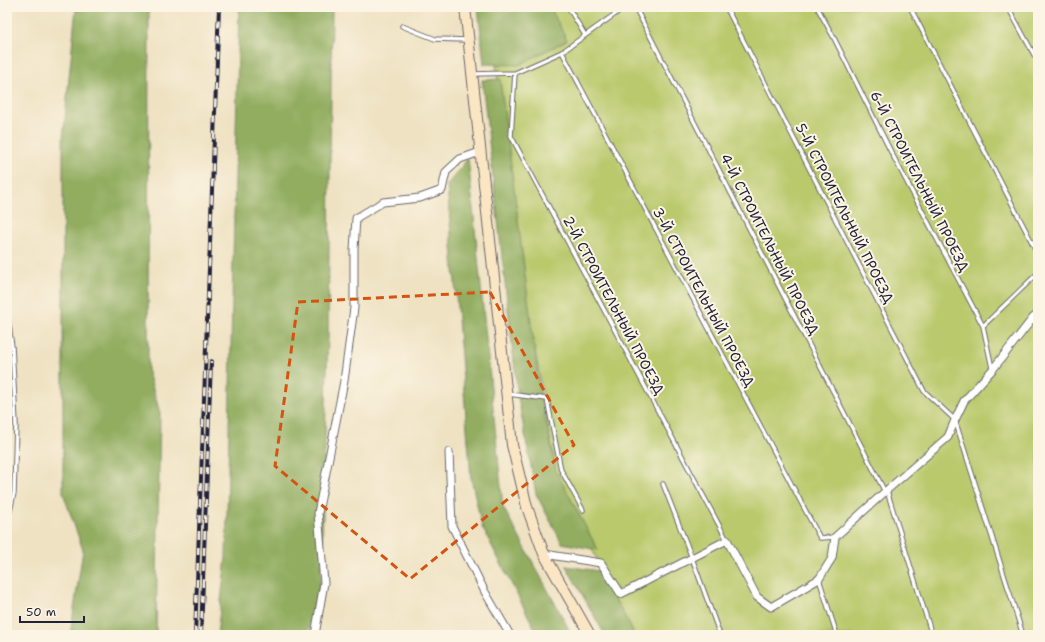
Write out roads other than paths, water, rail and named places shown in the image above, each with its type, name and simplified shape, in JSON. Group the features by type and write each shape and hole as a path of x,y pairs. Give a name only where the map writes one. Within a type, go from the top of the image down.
{"main road":[{"path":"465,7 512,445 527,507 544,554 590,635"}],"street":[{"path":"315,635 324,584 318,513 344,381 354,308 354,250 356,218 383,202 420,198 442,190 446,172 460,159 480,152"},
{"path":"544,554 601,563 621,594 727,540 757,598 771,607 819,579 832,558 835,537 948,437 964,401 1036,316"},
{"path":"449,452 452,526 485,592 510,635"}],"lane":[{"path":"568,7 585,36"},
{"path":"472,74 515,73 562,52 625,7"},
{"name":"4-Й СТРОИТЕЛЬНЫЙ ПРОЕЗД","path":"635,7 886,491 932,635"},
{"name":"5-Й СТРОИТЕЛЬНЫЙ ПРОЕЗД","path":"726,7 924,391 955,420"},
{"name":"6-Й СТРОИТЕЛЬНЫЙ ПРОЕЗД","path":"817,7 891,152 983,326 992,369"},
{"path":"910,7 1038,254"},
{"path":"1008,7 1038,62"},
{"path":"402,26 435,40 468,40"},
{"name":"3-Й СТРОИТЕЛЬНЫЙ ПРОЕЗД","path":"562,52 820,538 835,537"},
{"name":"2-Й СТРОИТЕЛЬНЫЙ ПРОЕЗД","path":"515,73 511,136 727,540"},
{"path":"983,326 1038,273"},
{"path":"7,312 12,347 16,425 14,493 7,524"},
{"path":"1036,316 1038,333"},
{"path":"506,394 548,399 561,470 583,510"},
{"path":"955,420 1023,635"},
{"path":"663,484 720,635"},
{"path":"819,579 837,635"}],"railway":[{"path":"195,635 219,7"},
{"path":"201,635 211,361"}]}
